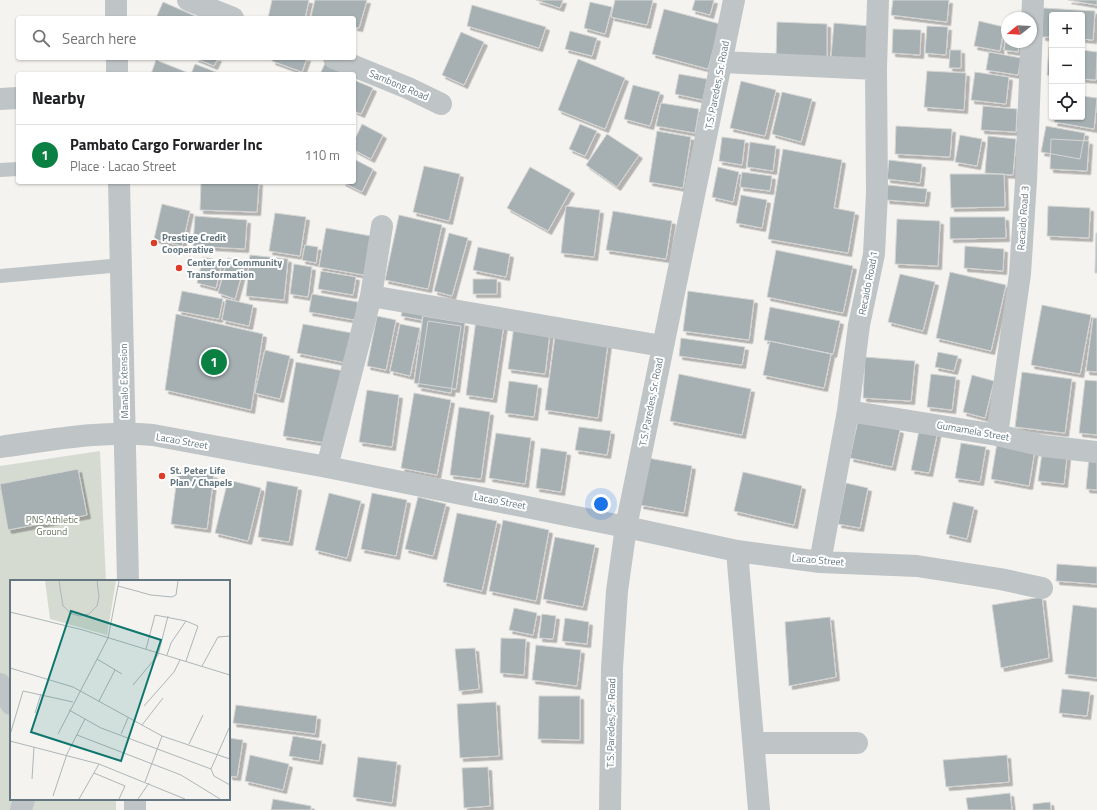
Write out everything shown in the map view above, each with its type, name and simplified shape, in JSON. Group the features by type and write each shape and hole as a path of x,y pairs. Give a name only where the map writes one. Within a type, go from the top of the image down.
{"street":[{"path":"116,0 116,16"},
{"path":"188,0 228,16"},
{"name":"T.S. Paredes, Sr. Road","path":"610,810 616,591 626,526 734,0"},
{"name":"Recaido Road 1","path":"820,562 848,411 859,325 874,254 877,193 876,69 878,0"},
{"name":"Recaido Road 3","path":"998,435 1020,274 1026,174 1033,0"},
{"path":"117,60 117,72"},
{"name":"Sambong Road","path":"339,60 408,88 442,104"},
{"path":"722,62 876,69"},
{"path":"0,99 16,98"},
{"name":"Manalo Extension","path":"119,184 128,580"},
{"path":"327,467 371,296 382,226"},
{"path":"371,296 662,346"},
{"name":"Gumamela Street","path":"848,411 998,435 1044,446 1097,452"},
{"name":"Lacao Street","path":"0,447 94,434 125,432 152,435 327,467 626,526 737,551 820,562 917,566 1000,579 1042,588"},
{"path":"737,551 754,743 758,810"},
{"path":"0,684 10,702"},
{"path":"754,743 857,743"},
{"path":"21,810 24,800"}],"lane":[{"path":"0,170 16,169"},
{"path":"0,276 122,265"}],"green space":[{"name":"PNS Athletic Ground","path":"100,451 106,580 10,580 10,800 116,800 116,810 0,810 0,466"}],"building":[{"path":"272,0 309,0 305,16 268,16"},
{"path":"315,0 367,0 359,28 356,27 356,16 311,16"},
{"path":"536,0 563,0 560,8"},
{"path":"615,0 653,0 647,25 611,17"},
{"path":"695,0 714,0 710,15 692,10"},
{"path":"893,0 949,0 947,22 891,15"},
{"path":"1068,0 1097,0 1097,5"},
{"path":"163,2 195,16 157,16"},
{"path":"590,2 612,7 605,34 584,28"},
{"path":"472,5 546,27 539,48 467,26"},
{"path":"1043,8 1095,11 1093,40 1085,39 1085,12 1049,12 1049,37 1042,37"},
{"path":"664,9 720,24 708,69 652,54"},
{"path":"979,21 1001,26 1000,51 974,46"},
{"path":"777,22 827,24 827,60 776,59"},
{"path":"834,23 870,26 867,60 831,57"},
{"path":"927,26 948,27 946,55 925,53"},
{"path":"893,29 921,30 920,55 892,53"},
{"path":"570,31 597,38 592,56 565,49"},
{"path":"461,32 484,42 464,85 442,75"},
{"path":"1049,47 1049,75 1047,75"},
{"path":"1004,48 1018,48 1018,52 1004,50"},
{"path":"950,50 961,50 961,68 949,68"},
{"path":"1085,50 1097,52 1096,80 1085,79"},
{"path":"989,52 1021,58 1018,75 986,70"},
{"path":"578,59 625,78 605,129 558,110"},
{"path":"156,60 186,72 152,72"},
{"path":"200,60 217,60 214,66"},
{"path":"272,60 306,60 302,72"},
{"path":"327,60 328,60 345,72 321,72"},
{"path":"195,64 216,72 192,72"},
{"path":"927,71 966,73 964,110 924,107"},
{"path":"975,72 1009,77 1006,104 971,100"},
{"path":"679,74 707,79 703,100 675,94"},
{"path":"356,81 373,88 361,114 356,112"},
{"path":"741,81 776,90 765,136 730,128"},
{"path":"633,85 660,92 650,126 624,119"},
{"path":"782,92 812,99 801,142 772,134"},
{"path":"1085,96 1097,98 1094,129 1054,122 1054,120 1085,120"},
{"path":"661,103 699,109 695,133 656,126"},
{"path":"983,106 1017,109 1016,132 981,130"},
{"path":"362,124 383,135 371,159 356,151 356,137"},
{"path":"580,124 597,131 585,156 569,149"},
{"path":"896,126 952,129 950,157 895,154"},
{"path":"1046,126 1085,133 1080,159 1041,152"},
{"path":"657,131 691,137 683,188 649,182"},
{"path":"607,134 639,155 617,187 586,165"},
{"path":"960,135 982,139 977,166 955,162"},
{"path":"988,136 1016,139 1013,175 985,173"},
{"path":"722,137 745,140 742,165 719,161"},
{"path":"1051,139 1089,141 1087,171 1050,169"},
{"path":"750,142 776,146 773,171 747,167"},
{"path":"783,149 842,160 834,208 855,212 848,253 768,239"},
{"path":"356,160 373,169 362,192 346,184 356,184"},
{"path":"889,160 922,164 920,183 887,179"},
{"path":"424,166 460,174 449,221 413,212"},
{"path":"530,167 571,190 548,231 507,208"},
{"path":"718,167 739,172 733,202 712,197"},
{"path":"742,172 772,176 770,191 740,187"},
{"path":"950,174 1004,174 1005,207 951,208"},
{"path":"201,184 259,184 257,212 200,210"},
{"path":"888,185 927,189 925,203 886,200"},
{"path":"741,195 767,200 762,228 736,223"},
{"path":"162,204 190,211 182,246 154,239"},
{"path":"566,206 600,210 594,257 561,253"},
{"path":"1048,206 1090,208 1089,238 1047,236"},
{"path":"613,211 672,221 666,259 606,250"},
{"path":"275,213 306,217 300,256 269,251"},
{"path":"399,215 442,225 428,289 385,280"},
{"path":"195,216 247,220 245,249 193,246"},
{"path":"950,217 1005,217 1006,238 950,239"},
{"path":"897,219 940,221 938,266 895,264"},
{"path":"326,228 371,236 364,275 319,267"},
{"path":"449,233 468,238 452,296 434,291"},
{"path":"1096,233 1097,273 1095,273"},
{"path":"305,245 318,247 316,263 302,260"},
{"path":"965,246 1004,249 1003,271 964,268"},
{"path":"478,247 510,254 506,277 473,270"},
{"path":"776,250 853,266 843,313 767,297"},
{"path":"250,255 288,259 284,300 246,296"},
{"path":"203,257 222,261 216,288 197,283"},
{"path":"228,258 245,263 235,299 218,293"},
{"path":"294,264 312,267 308,297 290,294"},
{"path":"321,271 356,277 353,295 318,289"},
{"path":"950,272 1006,285 991,351 936,338"},
{"path":"900,274 935,282 923,331 888,322"},
{"path":"473,279 497,279 497,294 473,294"},
{"path":"182,291 223,299 219,319 178,311"},
{"path":"688,291 754,300 749,340 683,331"},
{"path":"312,294 358,302 355,320 309,312"},
{"path":"226,299 253,305 249,326 222,320"},
{"path":"1042,305 1091,315 1080,374 1031,365"},
{"path":"770,307 840,321 833,354 764,340"},
{"path":"403,308 423,312 422,320 401,316"},
{"path":"176,314 263,334 251,410 165,390"},
{"path":"377,316 396,320 386,370 367,366"},
{"path":"423,316 465,323 456,389 414,383"},
{"path":"1093,318 1097,318 1097,372 1086,371"},
{"path":"476,320 504,324 493,399 466,395"},
{"path":"428,321 461,326 451,393 418,387"},
{"path":"303,324 352,333 346,363 297,353"},
{"path":"400,324 420,328 410,376 390,371"},
{"path":"514,326 550,332 545,374 508,369"},
{"path":"555,336 608,343 598,418 545,410"},
{"path":"681,338 745,347 742,365 679,356"},
{"path":"770,341 831,354 824,388 763,375"},
{"path":"265,350 290,356 280,399 255,393"},
{"path":"938,352 958,356 954,371 935,367"},
{"path":"865,357 915,361 911,401 863,398"},
{"path":"296,362 344,371 331,444 283,436"},
{"path":"1022,372 1072,379 1065,433 1015,427"},
{"path":"679,374 751,389 742,435 670,421"},
{"path":"931,374 956,377 952,410 927,407"},
{"path":"972,375 994,381 985,418 963,412"},
{"path":"1085,380 1097,381 1097,435 1079,433"},
{"path":"509,381 538,385 534,417 505,413"},
{"path":"367,390 399,395 392,447 359,442"},
{"path":"414,393 451,400 437,475 401,468"},
{"path":"459,407 490,412 481,479 450,475"},
{"path":"858,420 900,430 892,467 850,458"},
{"path":"920,426 938,430 929,473 911,470"},
{"path":"579,427 611,431 607,455 575,450"},
{"path":"496,433 531,438 525,484 489,478"},
{"path":"961,443 986,447 980,482 955,478"},
{"path":"997,443 1035,449 1029,486 991,479"},
{"path":"541,448 567,452 561,492 536,488"},
{"path":"1042,453 1067,456 1064,484 1038,481"},
{"path":"1089,457 1097,458 1097,490 1086,489"},
{"path":"648,458 692,466 684,513 640,505"},
{"path":"78,469 87,515 8,530 0,484"},
{"path":"178,470 214,475 207,529 171,524"},
{"path":"743,472 802,486 794,525 734,511"},
{"path":"228,480 261,488 248,541 215,533"},
{"path":"267,481 298,487 289,542 258,537"},
{"path":"846,483 868,488 860,528 838,524"},
{"path":"329,493 361,501 347,558 315,550"},
{"path":"372,493 407,500 396,556 361,549"},
{"path":"418,497 446,504 433,556 405,549"},
{"path":"953,502 974,507 967,539 946,534"},
{"path":"457,513 497,521 482,591 443,582"},
{"path":"503,520 549,530 536,601 489,591"},
{"path":"555,537 595,545 583,607 543,599"},
{"path":"1057,564 1097,567 1097,584 1056,581"},
{"path":"1042,597 1049,658 1001,668 992,605"},
{"path":"1073,605 1097,608 1097,678 1065,674"},
{"path":"514,608 537,613 533,635 509,630"},
{"path":"542,614 556,616 553,639 539,638"},
{"path":"830,617 836,677 789,686 785,622"},
{"path":"565,618 589,622 587,644 562,641"},
{"path":"501,638 526,639 524,675 500,673"},
{"path":"536,645 581,650 577,686 532,680"},
{"path":"475,648 479,689 459,691 455,649"},
{"path":"1062,689 1090,692 1087,716 1059,713"},
{"path":"539,696 580,696 580,740 538,739"},
{"path":"496,702 499,756 460,758 457,704"},
{"path":"236,705 317,716 315,734 233,723"},
{"path":"293,736 322,741 319,761 289,756"},
{"path":"230,738 243,740 237,777 230,776"},
{"path":"250,755 289,764 283,790 245,781"},
{"path":"1007,755 1009,782 946,787 943,760"},
{"path":"358,757 397,762 392,803 353,797"},
{"path":"488,767 490,806 464,808 462,768"},
{"path":"1010,793 1012,810 968,810 966,798"},
{"path":"273,799 311,806 311,810 271,810"},
{"path":"1050,802 1051,810 1033,810 1033,804"}],"place":[{"name":"Prestige Credit Cooperative","path":"154,243"},
{"name":"Center for Community Transformation","path":"179,268"},
{"name":"Pambato Cargo Forwarder Inc","path":"214,362"},
{"name":"St. Peter Life Plan / Chapels","path":"162,476"}]}
